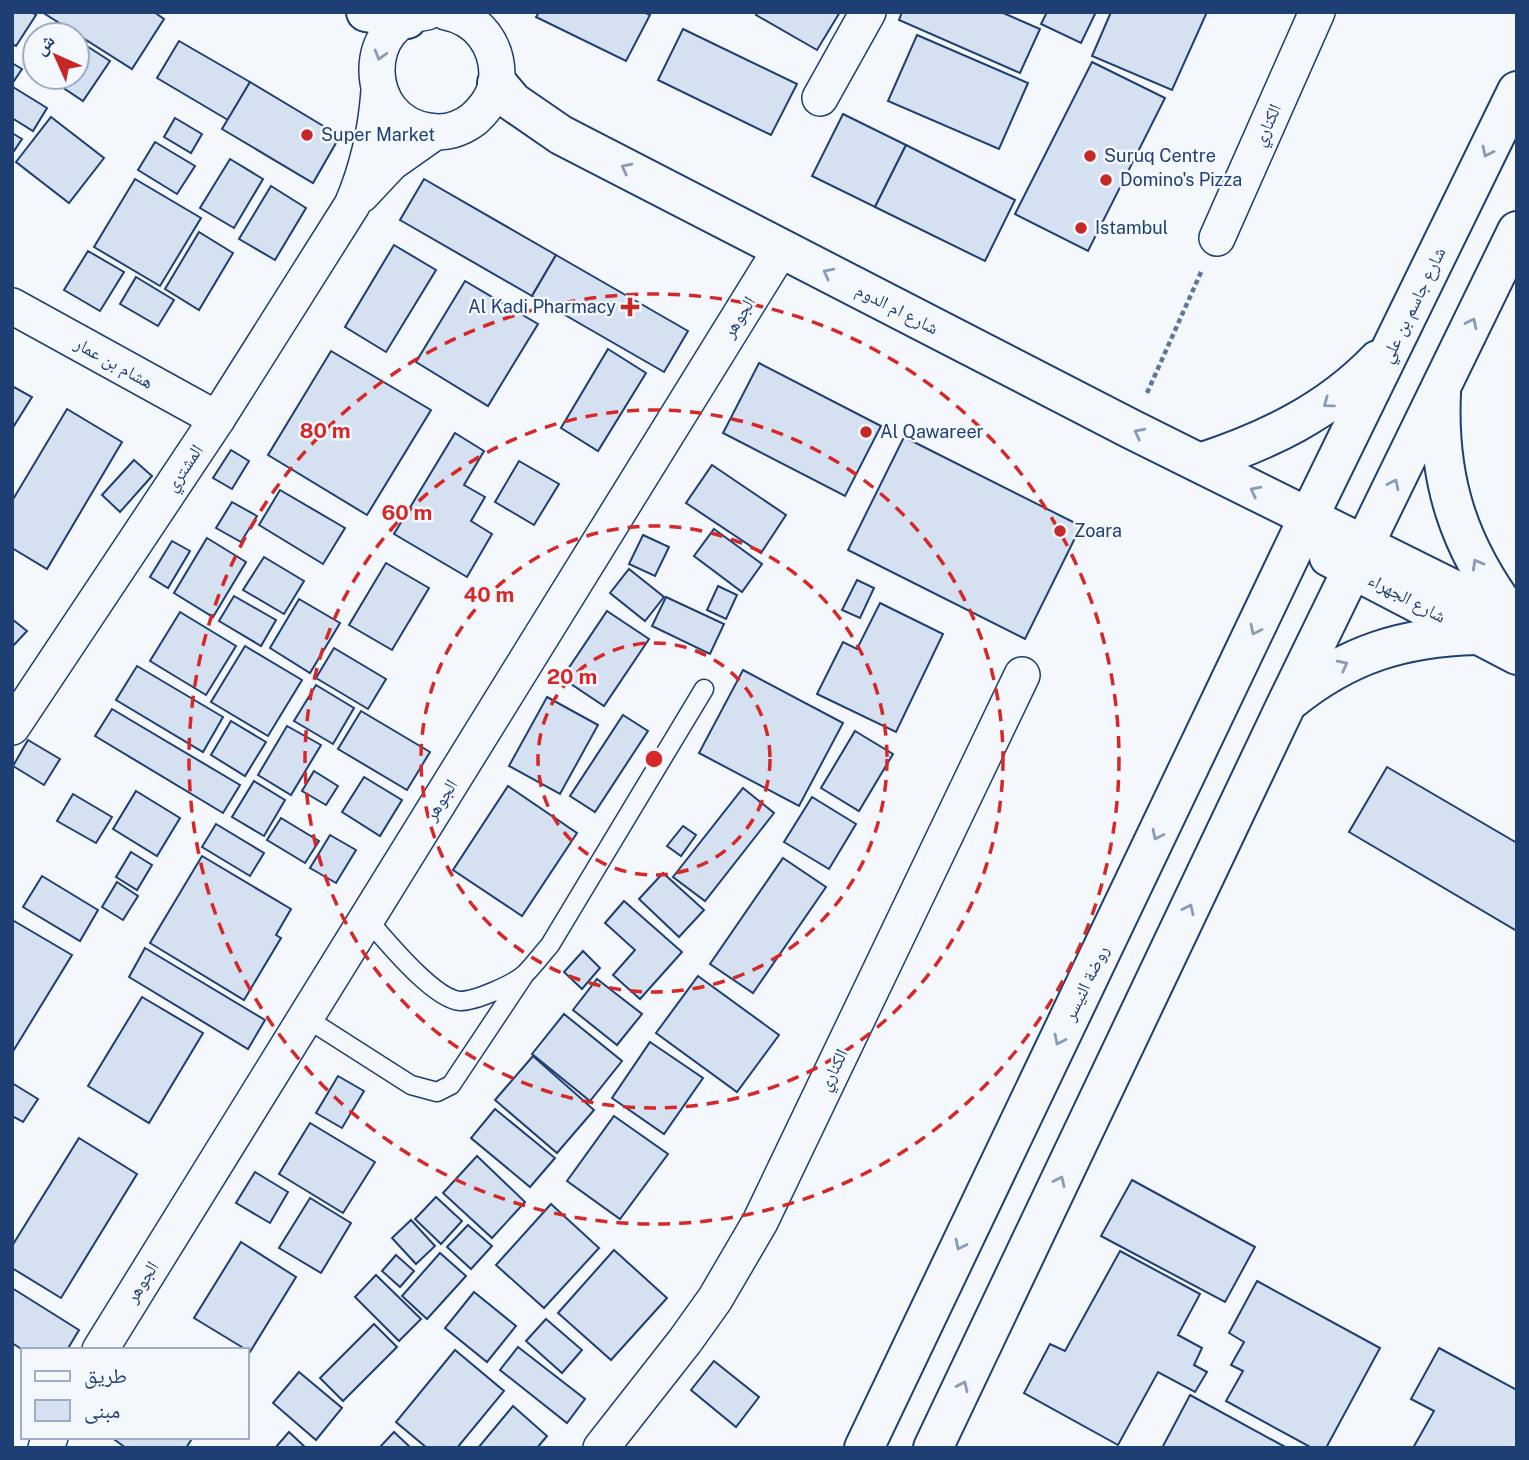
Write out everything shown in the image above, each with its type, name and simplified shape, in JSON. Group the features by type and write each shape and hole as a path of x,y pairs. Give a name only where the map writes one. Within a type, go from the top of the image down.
{"street":[{"path":"366,12 420,14"},
{"path":"446,12 458,14 474,23 486,36 496,67"},
{"path":"379,91 388,108 400,120 417,130 452,131 468,124 481,113 491,99 496,67 498,12"},
{"path":"820,98 868,12"},
{"name":"الكناري","path":"1216,238 1317,12"},
{"name":"المشتري","path":"12,727 217,419 352,205 365,176 372,149 379,91 377,58 394,29 420,14"},
{"name":"شارع ام الدوم","path":"496,67 513,102 561,135 1200,463 1303,530"},
{"name":"شارع جاسم بن علي","path":"1303,530 1517,91"},
{"name":"المشتري","path":"352,205 391,163 435,132"},
{"path":"933,1448 1287,703 1517,231"},
{"name":"الجوهر","path":"101,1348 781,249"},
{"name":"هشام بن عمار","path":"12,306 217,419"},
{"path":"1200,463 1283,431 1321,408 1357,382 1396,341"},
{"path":"1442,384 1440,426 1453,510 1469,549 1516,632"},
{"name":"شارع الجهراء","path":"1303,530 1516,632"},
{"name":"روضة النيسر","path":"863,1448 1303,530"},
{"name":"شارع الجهراء","path":"1358,557 1476,635 1516,632"},
{"path":"1287,703 1314,681 1343,664 1374,651 1408,641 1476,635"},
{"name":"الكناري","path":"606,1446 715,1299 760,1222 1022,675"}],"lane":[{"path":"306,1018 411,1085 437,1093 451,1085 524,976 550,945 704,690"},
{"path":"367,919 413,970 437,990 460,1001 489,993 524,976"}],"path":[{"path":"1131,429 1216,238"}],"building":[{"path":"12,12 31,12 36,15 32,21 21,21 21,38 16,46 12,44"},
{"path":"42,12 154,12 164,19 132,69 91,43 91,21 56,21"},
{"path":"539,12 644,12 650,15 626,61 536,17"},
{"path":"758,12 840,12 817,50 756,15"},
{"path":"902,12 1001,12 1040,29 1020,73 899,20"},
{"path":"1047,12 1096,12 1081,43 1041,24"},
{"path":"1111,12 1207,12 1172,90 1092,56"},
{"path":"683,29 797,84 771,135 658,80"},
{"path":"917,35 1028,83 999,149 888,101"},
{"path":"179,41 250,82 228,120 157,78"},
{"path":"91,49 110,61 91,89"},
{"name":"Suruq Centre","path":"1092,62 1165,98 1088,251 1015,214"},
{"path":"12,63 21,70 12,84"},
{"path":"250,82 340,136 313,183 222,129"},
{"path":"13,87 47,108 33,131 12,118"},
{"path":"68,91 90,91 83,101"},
{"path":"843,114 906,145 875,207 812,176"},
{"path":"51,117 104,158 69,203 16,162"},
{"path":"175,118 202,134 191,153 164,137"},
{"path":"12,133 22,139 12,154"},
{"path":"155,142 195,166 177,194 138,170"},
{"path":"906,145 1015,200 985,261 875,207"},
{"path":"230,159 263,179 234,228 200,208"},
{"path":"135,179 201,218 160,286 94,247"},
{"path":"424,179 556,255 532,296 400,220"},
{"path":"271,186 306,208 275,260 239,239"},
{"path":"199,232 233,253 199,310 165,289"},
{"path":"394,245 436,270 386,352 345,327"},
{"path":"88,251 124,272 100,311 64,290"},
{"path":"556,255 688,331 664,372 532,296"},
{"path":"136,277 174,300 158,326 120,304"},
{"path":"465,281 538,324 488,406 416,362"},
{"path":"608,349 646,373 598,451 561,428"},
{"path":"331,351 431,410 367,515 268,455"},
{"path":"759,363 881,426 845,496 723,433"},
{"path":"12,386 32,397 12,429"},
{"path":"67,409 122,442 47,569 12,548 12,501"},
{"path":"455,433 484,451 464,485 485,497 471,521 492,534 467,577 394,534"},
{"path":"904,437 1081,526 1025,639 848,550"},
{"path":"231,450 249,461 232,489 213,478"},
{"path":"134,460 152,476 120,512 102,495"},
{"path":"519,461 559,484 534,525 495,502"},
{"path":"712,465 786,515 761,553 686,503"},
{"path":"280,490 345,528 323,564 259,525"},
{"path":"232,502 257,516 241,542 216,528"},
{"path":"714,529 762,564 742,592 694,556"},
{"path":"643,535 669,547 655,576 629,564"},
{"path":"207,538 246,562 213,617 174,593"},
{"path":"172,541 190,551 168,588 150,577"},
{"path":"264,557 304,581 284,614 243,590"},
{"path":"386,563 429,588 392,650 349,625"},
{"path":"629,569 664,597 645,621 610,593"},
{"path":"857,580 874,588 860,618 842,610"},
{"path":"718,586 737,595 726,619 707,610"},
{"path":"234,596 276,620 261,646 219,621"},
{"path":"666,597 724,624 710,654 652,626"},
{"path":"299,599 340,623 310,673 270,648"},
{"path":"880,603 943,634 896,732 817,694 843,642 857,649"},
{"path":"607,611 649,639 604,706 562,678"},
{"path":"180,612 236,646 206,695 150,661"},
{"path":"12,619 27,631 12,647"},
{"path":"245,646 302,680 268,736 211,702"},
{"path":"334,648 386,679 368,709 316,678"},
{"path":"137,666 223,717 203,752 116,700"},
{"path":"743,670 843,723 799,806 699,753"},
{"path":"316,685 354,708 333,744 294,721"},
{"path":"547,697 598,725 560,794 509,766"},
{"path":"112,709 240,785 223,813 95,736"},
{"path":"361,711 430,752 407,790 338,749"},
{"path":"623,715 648,731 595,812 570,796"},
{"path":"231,721 266,742 245,776 211,755"},
{"path":"287,726 321,745 291,795 258,775"},
{"path":"855,731 893,754 859,811 821,788"},
{"path":"28,740 60,759 44,785 13,766"},
{"path":"1387,767 1517,843 1517,931 1349,832"},
{"path":"314,771 338,786 326,805 302,791"},
{"path":"364,777 402,800 380,836 342,812"},
{"path":"254,781 285,800 264,836 232,817"},
{"path":"508,786 577,833 522,916 453,870"},
{"path":"743,788 774,813 705,901 673,877"},
{"path":"136,791 180,818 157,856 113,829"},
{"path":"73,794 112,817 96,843 57,821"},
{"path":"812,797 856,824 829,869 784,842"},
{"path":"281,818 319,841 305,863 267,840"},
{"path":"216,824 264,853 250,876 202,847"},
{"path":"683,826 696,835 681,856 667,846"},
{"path":"330,835 356,850 336,883 310,868"},
{"path":"131,852 152,865 137,890 116,877"},
{"path":"202,856 291,909 276,935 281,938 244,1000 150,943"},
{"path":"783,858 826,887 753,993 710,964"},
{"path":"663,873 704,910 679,937 639,899"},
{"path":"42,876 98,910 80,941 23,907"},
{"path":"117,882 138,896 123,920 102,907"},
{"path":"624,901 682,952 640,999 613,975 635,950 605,923"},
{"path":"14,921 72,955 12,1053 12,923"},
{"path":"145,948 265,1020 248,1049 129,977"},
{"path":"583,951 600,968 582,989 564,972"},
{"path":"698,976 779,1035 737,1092 656,1033"},
{"path":"597,979 642,1014 617,1045 573,1010"},
{"path":"142,997 203,1033 149,1123 88,1086"},
{"path":"564,1014 622,1061 590,1101 532,1054"},
{"path":"650,1042 703,1078 664,1134 612,1098"},
{"path":"533,1056 594,1110 557,1153 495,1100"},
{"path":"338,1076 364,1091 342,1128 316,1113"},
{"path":"12,1083 38,1099 23,1122 12,1116"},
{"path":"495,1109 555,1158 530,1187 471,1138"},
{"path":"614,1116 668,1154 620,1219 567,1181"},
{"path":"310,1123 375,1162 343,1213 279,1174"},
{"path":"79,1138 137,1174 61,1298 12,1268 12,1246"},
{"path":"477,1156 525,1202 492,1238 443,1193"},
{"path":"255,1172 288,1192 270,1223 236,1203"},
{"path":"1132,1180 1255,1247 1225,1302 1101,1236"},
{"path":"436,1197 462,1221 441,1244 415,1219"},
{"path":"310,1198 351,1223 321,1273 279,1248"},
{"path":"551,1204 599,1248 544,1308 496,1265"},
{"path":"411,1220 435,1246 416,1264 392,1238"},
{"path":"468,1225 492,1246 471,1269 447,1247"},
{"path":"241,1242 296,1277 250,1352 248,1348 243,1348 194,1318"},
{"path":"614,1250 667,1298 611,1360 558,1313"},
{"path":"1120,1251 1200,1294 1178,1335 1202,1348 1194,1365 1207,1372 1195,1392 1158,1372 1118,1445 1024,1393 1050,1344 1065,1351"},
{"path":"440,1253 466,1276 427,1319 402,1296"},
{"path":"396,1255 414,1271 400,1287 382,1271"},
{"path":"376,1275 421,1319 399,1341 355,1297"},
{"path":"1257,1281 1380,1348 1326,1448 1312,1448 1226,1401 1243,1371 1231,1365 1244,1342 1229,1333"},
{"path":"12,1288 79,1330 68,1348 21,1349 12,1343"},
{"path":"474,1292 516,1326 487,1362 445,1328"},
{"path":"546,1319 582,1350 562,1373 526,1341"},
{"path":"374,1324 397,1347 343,1401 320,1378"},
{"path":"518,1347 585,1399 567,1423 500,1370"},
{"path":"1439,1348 1517,1390 1517,1448 1413,1448 1434,1411 1411,1399"},
{"path":"455,1350 504,1391 457,1448 427,1448 396,1422"},
{"path":"714,1361 759,1397 736,1427 691,1390"},
{"path":"299,1372 342,1408 316,1440 273,1403"},
{"path":"1190,1395 1287,1448 1162,1448"},
{"path":"513,1406 547,1436 537,1448 478,1448"},
{"path":"289,1432 306,1448 275,1448"},
{"path":"394,1432 411,1448 379,1448"},
{"path":"192,1439 186,1448 126,1448 115,1440"}],"place":[{"name":"Super Market","path":"307,135"},
{"name":"Suruq Centre","path":"1090,156"},
{"name":"Domino's Pizza","path":"1106,180"},
{"name":"Istambul","path":"1081,228"},
{"name":"Al Kadi Pharmacy","path":"630,307"},
{"name":"Al Qawareer","path":"866,432"},
{"name":"Zoara","path":"1060,531"}]}
